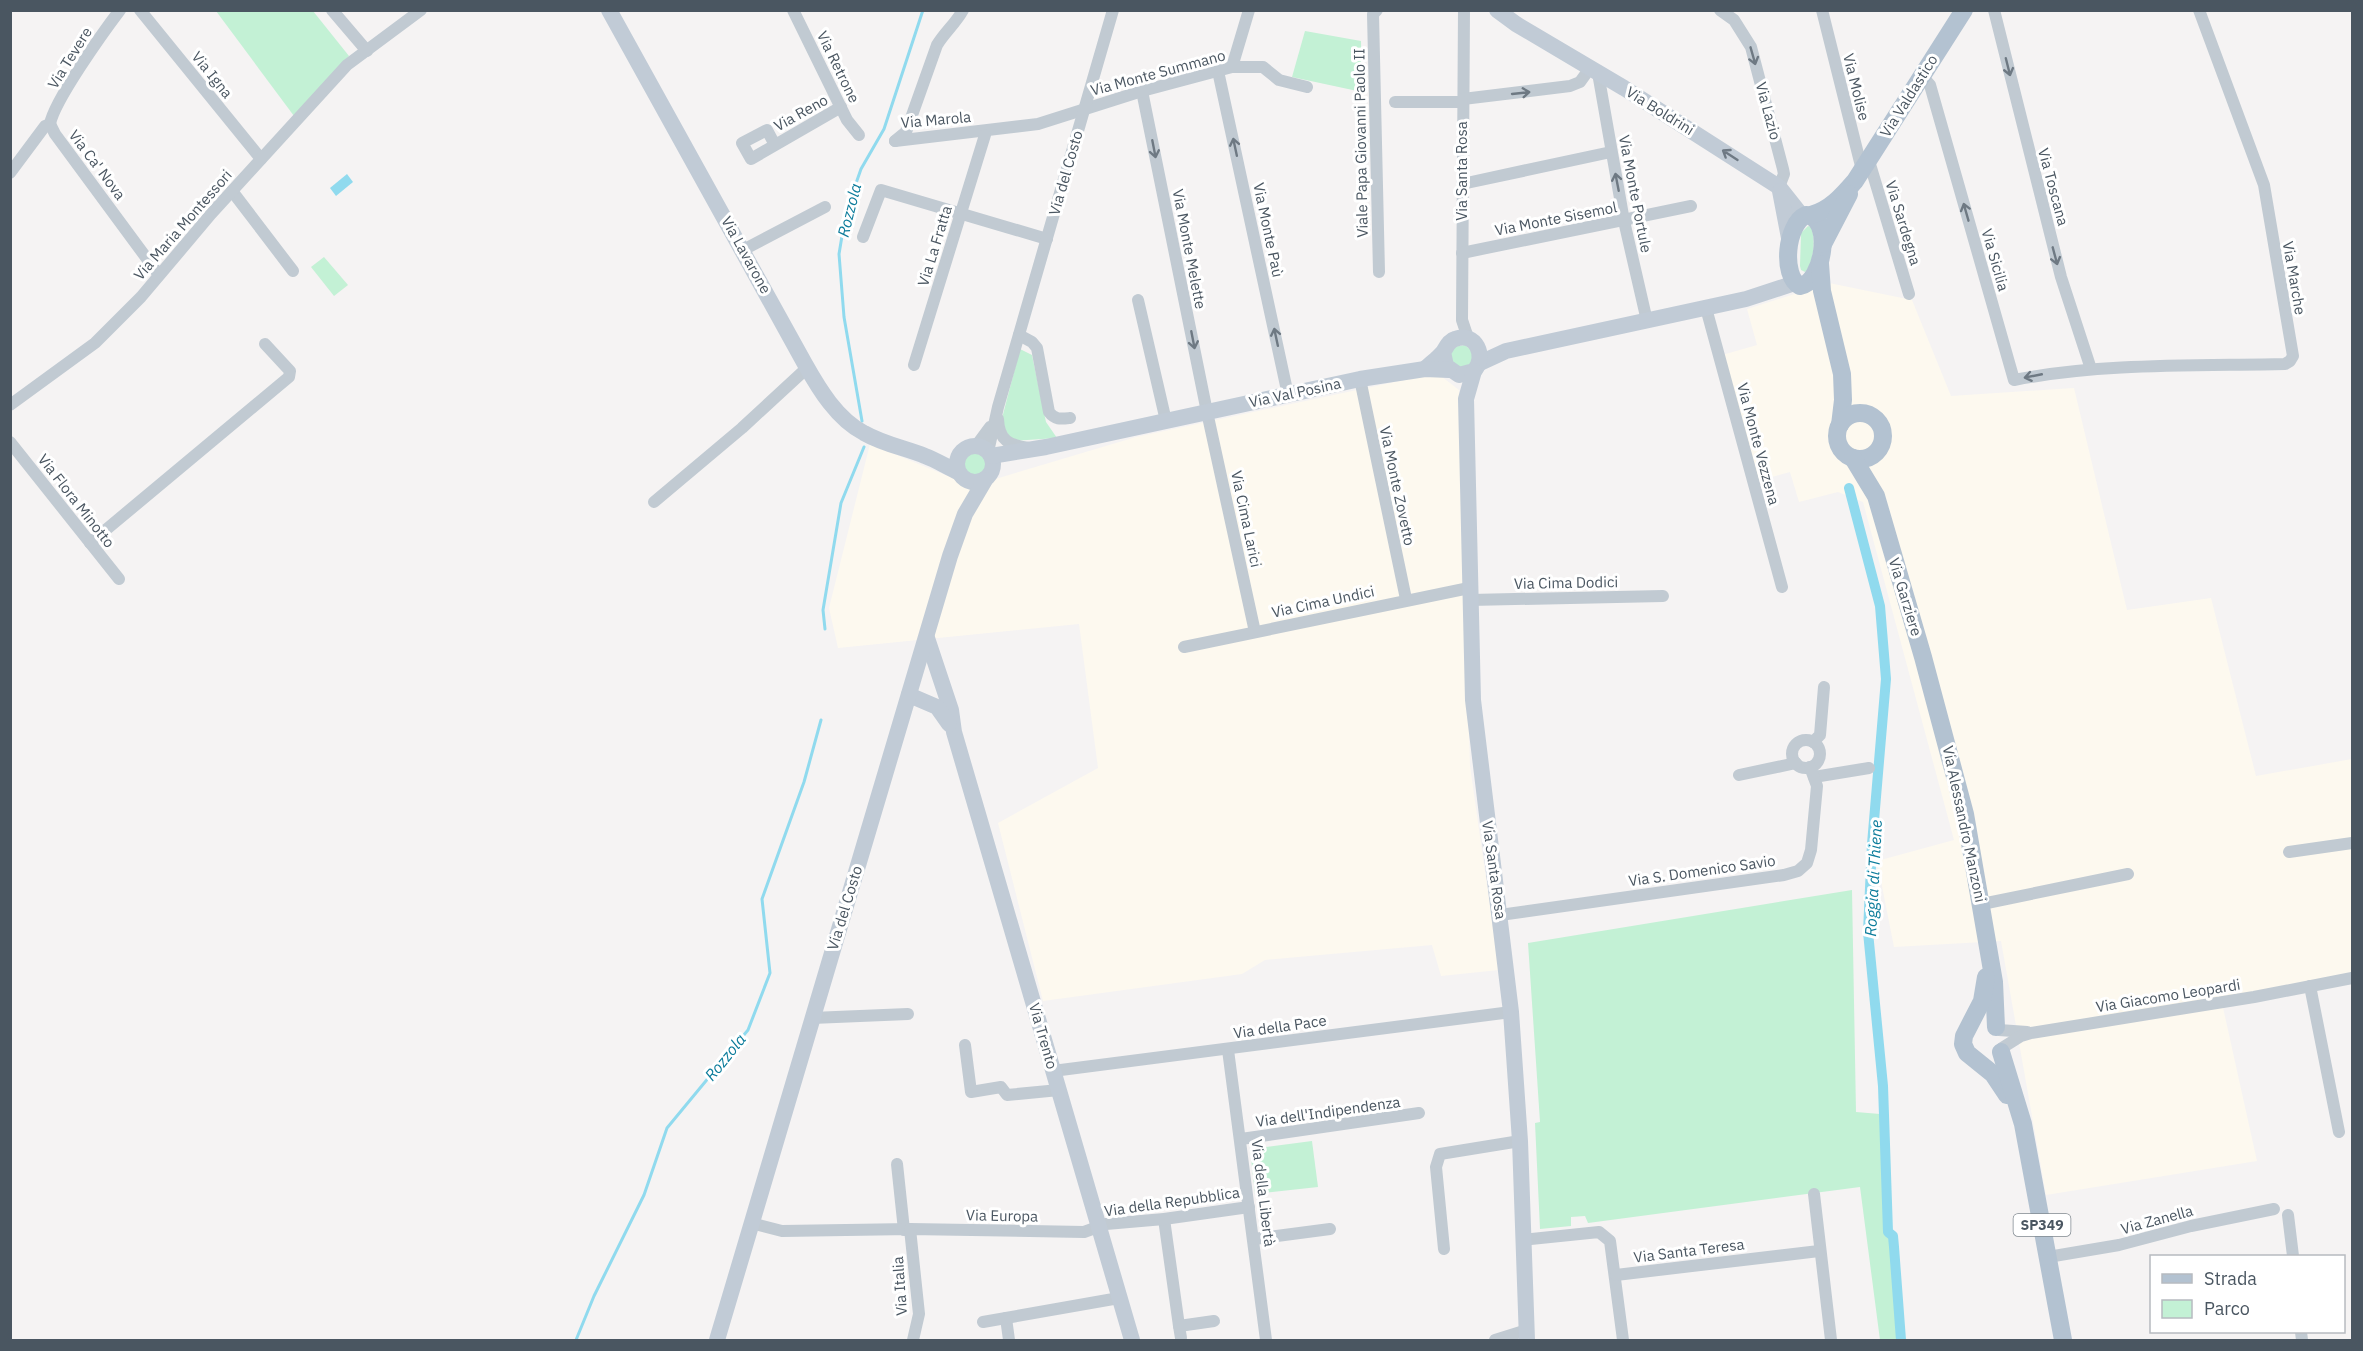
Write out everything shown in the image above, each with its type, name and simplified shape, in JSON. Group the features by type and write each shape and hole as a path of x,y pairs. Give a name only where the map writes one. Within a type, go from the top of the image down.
{"main road":[{"name":"Via Boldrini","path":"1497,10 1594,71 1782,181"},
{"name":"Via Valdastico","path":"1797,285 1808,283 1814,276 1820,254 1862,171 1964,10"},
{"name":"Via Lavarone","path":"610,11 807,368 829,402 844,419 863,433 901,449 924,455 960,475"},
{"name":"Via Valdastico","path":"1806,216 1823,211 1837,201 1862,171"},
{"name":"Via Lazio","path":"1782,181 1806,216"},
{"path":"1782,181 1790,260 1797,285"},
{"path":"1789,238 1792,229 1806,216"},
{"name":"Via Garziere","path":"1806,216 1819,221 1822,230 1820,254 1822,291 1842,374 1843,400 1840,425 1837,431 1839,444 1842,450 1853,458 1876,496"},
{"name":"Via Val Posina","path":"1732,301 1773,280 1784,270 1790,260"},
{"name":"Via Val Posina","path":"980,451 1036,449 1360,379 1425,369 1464,375 1466,352 1506,351 1746,299 1797,285"},
{"name":"Via Garziere","path":"1797,285 1815,299 1829,323"},
{"path":"1425,369 1466,352"},
{"path":"1451,372 1444,362 1466,352"},
{"name":"Via Santa Rosa","path":"1466,352 1469,594 1473,700 1511,1012 1520,1141 1527,1335"},
{"name":"Via Santa Rosa","path":"1451,372 1466,399"},
{"name":"Via Garziere","path":"1842,374 1864,413 1878,422 1883,438 1875,469 1876,496 1934,698"},
{"path":"1840,425 1850,415 1864,413"},
{"path":"1853,458 1866,458 1881,446"},
{"name":"Via Val Posina","path":"988,477 1036,449"},
{"path":"960,475 974,483 988,477 993,465 980,451 957,460 965,514"},
{"name":"Via Lavarone","path":"924,455 980,451"},
{"name":"Via del Costo","path":"717,1341 965,514 988,477"},
{"name":"Via Trento","path":"927,638 951,710 954,732 1132,1341"},
{"path":"915,677 932,678 942,684"},
{"name":"Via Trento","path":"909,695 937,707 954,732"},
{"name":"Via Alessandro Manzoni","path":"1934,698 1965,814 1990,952 2000,1039 2031,1163 2063,1341"},
{"name":"Via Alessandro Manzoni","path":"1990,952 1982,1001 1964,1036 1964,1048 1971,1058 1978,1061 1997,1079 2018,1111"},
{"path":"1971,1026 1983,1022 2000,1039 1989,1061 1978,1061"}],"street":[{"name":"Via Tevere","path":"50,124 70,85 120,10"},
{"name":"Via Igna","path":"140,10 261,159"},
{"path":"332,10 367,51"},
{"name":"Via Maria Montessori","path":"10,405 95,343 141,297 232,191 347,66 421,10"},
{"name":"Via Retrone","path":"793,10 847,120 859,135"},
{"name":"Via Marola","path":"963,10 958,20 944,33 937,45 906,132 895,141 1038,124 1084,109"},
{"name":"Via del Costo","path":"980,451 998,412 1113,10"},
{"path":"1232,67 1249,10"},
{"name":"Via Santa Rosa","path":"1466,352 1462,320 1462,101 1464,16 1472,10"},
{"name":"Via Lazio","path":"1720,10 1734,20 1751,47 1782,181"},
{"name":"Via Molise","path":"1822,10 1862,171"},
{"name":"Via Toscana","path":"1994,10 2061,277 2091,369"},
{"name":"Via Marche","path":"2091,369 2285,364 2293,356 2264,185 2199,10"},
{"name":"Viale Papa Giovanni Paolo II","path":"1375,12 1379,272"},
{"name":"Via Monte Summano","path":"1084,109 1232,67 1263,67 1279,80 1306,87"},
{"name":"Via Monte Paù","path":"1218,71 1288,394"},
{"path":"1395,102 1462,101 1570,86 1580,82 1594,71"},
{"name":"Via Monte Portule","path":"1594,71 1647,321"},
{"name":"Via Sicilia","path":"1922,76 1930,85 2014,380 2054,372 2091,369"},
{"name":"Via Monte Melette","path":"1142,91 1207,412"},
{"name":"Via Reno","path":"775,145 842,107"},
{"name":"Via Ca' Nova","path":"10,173 45,126 50,124 55,134 159,274"},
{"name":"Via La Fratta","path":"914,365 985,135"},
{"path":"1461,184 1611,152"},
{"name":"Via Sardegna","path":"1862,171 1909,294"},
{"path":"863,237 881,190 1047,239"},
{"path":"232,191 293,271"},
{"name":"Via Monte Sisemol","path":"1462,253 1690,206"},
{"path":"743,250 825,207"},
{"path":"1138,300 1166,421"},
{"name":"Via Monte Vezzena","path":"1706,308 1782,587"},
{"path":"1019,335 1032,342 1037,348 1049,412 1053,417 1059,419 1070,418"},
{"path":"90,543 289,377 290,370 265,344"},
{"path":"654,502 742,428 807,368"},
{"name":"Via Monte Zovetto","path":"1360,379 1406,599"},
{"path":"998,412 999,432 1005,440 1036,449"},
{"name":"Via Cima Larici","path":"1207,412 1255,632"},
{"name":"Via Flora Minotto","path":"10,442 119,579"},
{"name":"Via Cima Undici","path":"1184,647 1406,599 1469,594"},
{"name":"Via Cima Dodici","path":"1469,594 1663,596"},
{"path":"1813,742 1820,735 1824,687"},
{"path":"1812,772 1819,753 1813,742 1804,740 1792,751 1796,763 1812,772 1869,768"},
{"path":"1739,775 1796,763"},
{"name":"Via S. Domenico Savio","path":"1500,915 1784,875 1798,871 1807,863 1811,850 1817,786 1812,772"},
{"path":"2289,852 2352,843"},
{"path":"1982,904 2128,874"},
{"name":"Via Giacomo Leopardi","path":"2000,1039 2254,997 2352,978"},
{"path":"2310,986 2339,1132"},
{"name":"Via della Pace","path":"1053,1071 1511,1012"},
{"path":"812,1018 908,1014"},
{"name":"Via Giacomo Leopardi","path":"2000,1039 2031,1033"},
{"path":"965,1045 971,1092 1001,1087 1007,1095 1059,1090"},
{"name":"Via della Libertà","path":"1228,1050 1266,1341"},
{"name":"Via dell'Indipendenza","path":"1241,1139 1419,1113"},
{"path":"1444,1249 1436,1167 1440,1154 1520,1141"},
{"path":"897,1164 907,1230"},
{"path":"1814,1194 1831,1341"},
{"name":"Via della Repubblica","path":"1099,1228 1116,1223 1249,1207"},
{"name":"Via Zanella","path":"2048,1257 2119,1245 2191,1226 2274,1209"},
{"path":"2288,1215 2293,1255"},
{"path":"1164,1219 1180,1332 1214,1321"},
{"name":"Via Europa","path":"751,1222 782,1231 1084,1232 1099,1228"},
{"path":"1254,1239 1330,1229"},
{"name":"Via Italia","path":"907,1230 920,1314 913,1341"},
{"name":"Via Santa Teresa","path":"1522,1240 1599,1232 1610,1241 1616,1275 1819,1251"},
{"path":"1616,1275 1623,1341"},
{"path":"983,1322 1119,1298"},
{"path":"1006,1318 1009,1341"},
{"path":"1496,1341 1527,1335"}],"shaded area":[{"path":"1829,283 1912,300 1951,396 2074,388 2127,610 2211,598 2256,776 2352,759 2352,978 2222,1003 2257,1161 2046,1195 2001,941 1894,947 1877,861 1954,840 1863,502 1838,492 1799,502 1790,472 1757,481 1722,355 1757,345 1747,309"},
{"path":"1437,373 1459,390 1470,766 1499,970 1441,976 1432,945 1265,960 1242,974 1043,1001 998,823 1098,768 1079,624 838,648 829,608 870,444 972,486 1136,437"}],"green space":[{"path":"216,11 313,11 349,56 294,116"},
{"path":"1305,31 1361,41 1362,92 1292,77"},
{"path":"1808,226 1813,232 1813,251 1805,272 1800,266 1801,233"},
{"path":"324,257 348,285 334,296 311,267"},
{"path":"1465,345 1472,351 1472,365 1456,370 1448,353 1453,347"},
{"path":"1020,349 1032,355 1046,422 1057,438 1012,441 1001,422"},
{"path":"974,452 983,455 986,464 983,473 974,476 965,473 962,464 965,455"},
{"path":"1852,890 1856,1112 1880,1114 1898,1340 1880,1340 1860,1187 1588,1223 1585,1216 1571,1217 1571,1226 1540,1229 1535,1123 1540,1122 1528,943"},
{"path":"1312,1141 1318,1187 1255,1194 1250,1149"}],"water":[{"path":"347,174 353,182 336,196 330,188"}],"waterway":[{"name":"Rozzola","path":"862,421 844,317 839,254 846,212 861,169 884,129 923,10"},
{"name":"Rozzola","path":"825,629 823,610 841,503 864,447"},
{"name":"Roggia di Thiene","path":"1849,488 1880,606 1886,679 1872,844 1868,932 1883,1086 1888,1232 1893,1236 1901,1340"},
{"name":"Rozzola","path":"576,1340 594,1296 644,1195 667,1128 748,1030 770,973 762,899 804,782 821,720"}]}
